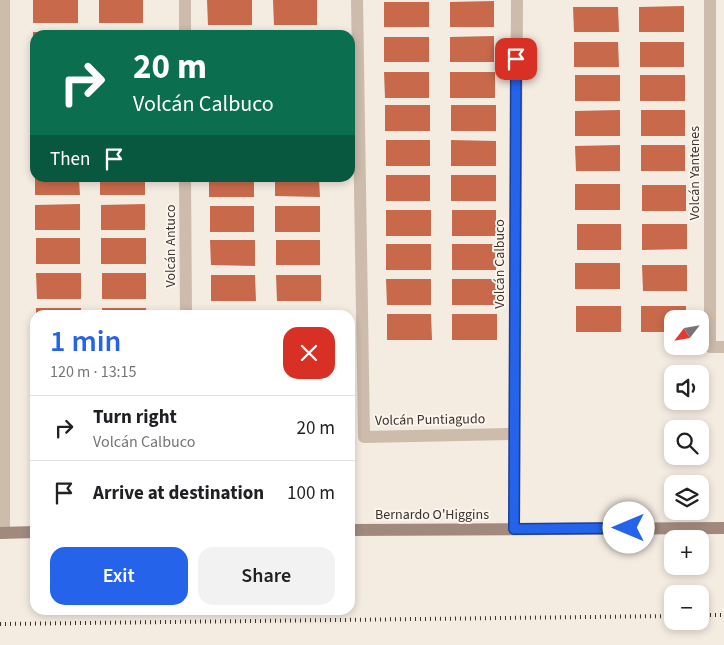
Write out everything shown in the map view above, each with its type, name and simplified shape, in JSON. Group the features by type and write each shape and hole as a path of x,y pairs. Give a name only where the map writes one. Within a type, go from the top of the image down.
{"main road":[{"name":"Bernardo O'Higgins","path":"355,530 724,528"},
{"path":"2,533 30,532"}],"street":[{"path":"2,533 4,0"},
{"path":"185,0 185,30"},
{"name":"Volcán Puntiagudo","path":"357,0 364,437 514,434"},
{"name":"Volcán Calbuco","path":"514,529 517,0"},
{"name":"Volcán Yantenes","path":"710,0 710,347 724,347"},
{"name":"Volcán Antuco","path":"185,182 186,310"}],"building":[{"path":"33,0 78,0 78,23 33,23"},
{"path":"99,0 143,0 143,23 99,23"},
{"path":"207,0 252,0 252,25 208,25"},
{"path":"273,0 317,0 317,25 274,25"},
{"path":"494,1 494,27 450,27 450,2"},
{"path":"384,2 429,2 429,27 384,27"},
{"path":"684,6 684,32 639,32 639,7"},
{"path":"573,7 618,7 619,32 574,32"},
{"path":"494,36 494,62 450,62 450,37"},
{"path":"384,37 429,37 429,62 384,62"},
{"path":"574,42 618,42 619,67 574,67"},
{"path":"640,42 684,42 684,67 640,67"},
{"path":"384,72 429,72 429,98 385,98"},
{"path":"450,72 495,72 495,98 450,98"},
{"path":"575,75 620,75 620,101 575,101"},
{"path":"640,75 685,75 685,101 640,101"},
{"path":"385,105 430,105 430,131 385,131"},
{"path":"451,105 496,105 496,131 451,131"},
{"path":"620,110 620,136 575,136 575,111"},
{"path":"641,110 685,110 685,136 641,136"},
{"path":"386,140 430,140 430,166 386,166"},
{"path":"451,140 496,141 496,166 451,166"},
{"path":"620,145 620,171 576,171 575,146"},
{"path":"641,145 685,145 685,171 641,171"},
{"path":"386,175 430,175 430,201 386,201"},
{"path":"451,175 496,175 496,201 451,201"},
{"path":"35,182 79,182 80,195 35,195"},
{"path":"100,182 145,182 145,195 100,195"},
{"path":"209,182 254,182 254,197 209,197"},
{"path":"275,182 319,182 320,197 275,196"},
{"path":"575,184 620,184 620,210 575,210"},
{"path":"642,185 686,185 686,211 642,211"},
{"path":"80,204 80,230 35,230 35,205"},
{"path":"145,204 145,230 101,230 101,205"},
{"path":"210,206 254,206 254,232 210,232"},
{"path":"275,206 320,206 320,232 275,232"},
{"path":"386,210 431,210 431,236 386,236"},
{"path":"452,210 496,210 496,236 452,236"},
{"path":"577,224 621,224 621,250 577,250"},
{"path":"642,224 687,224 687,249 642,250"},
{"path":"36,238 80,238 80,264 36,264"},
{"path":"101,238 146,238 146,264 101,264"},
{"path":"210,240 255,240 255,266 211,265"},
{"path":"276,240 320,240 320,265 276,265"},
{"path":"386,244 431,244 431,270 386,270"},
{"path":"452,244 496,244 496,270 452,270"},
{"path":"575,263 620,263 620,289 575,289"},
{"path":"642,265 687,265 687,291 643,291"},
{"path":"36,273 81,273 81,299 37,299"},
{"path":"102,273 146,273 146,299 102,299"},
{"path":"211,275 255,275 256,301 211,301"},
{"path":"276,275 321,275 321,301 277,301"},
{"path":"386,279 431,279 431,305 387,305"},
{"path":"452,279 496,279 496,305 452,305"},
{"path":"576,306 621,306 621,332 576,332"},
{"path":"641,306 686,306 686,310 664,310 664,332 641,332"},
{"path":"36,308 81,308 81,310 36,310"},
{"path":"102,308 146,308 146,310 102,310"},
{"path":"387,314 431,314 432,340 387,340"},
{"path":"452,314 497,314 497,340 452,340"}],"railway":[{"path":"709,615 724,615"},
{"path":"0,624 664,616"}],"route":[{"path":"516,59 514,529 629,528"}]}
